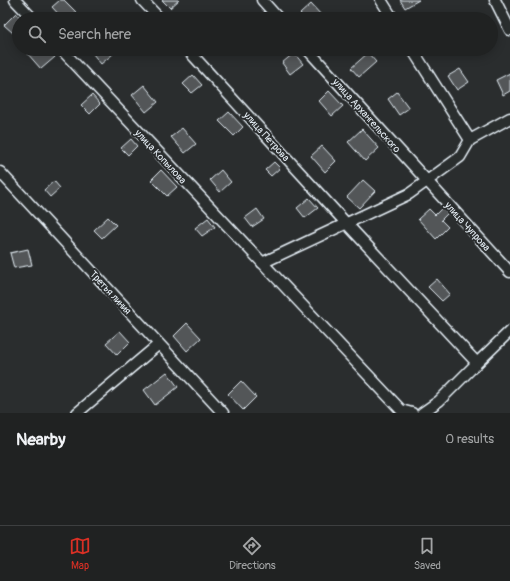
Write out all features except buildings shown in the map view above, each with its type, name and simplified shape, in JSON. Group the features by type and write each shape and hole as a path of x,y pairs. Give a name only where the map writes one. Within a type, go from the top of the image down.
{"street":[{"path":"15,0 26,12"},
{"path":"142,0 153,12"},
{"path":"262,0 273,12"},
{"path":"381,0 389,12"},
{"path":"495,0 510,30"},
{"name":"улица Копылова","path":"68,56 401,410 412,413"},
{"name":"улица Петрова","path":"193,56 346,223 477,363"},
{"name":"улица Архангельского","path":"313,56 427,181"},
{"path":"416,56 470,140"},
{"path":"262,263 409,194 460,157 470,140 510,118"},
{"name":"Третья линия","path":"0,172 222,413"},
{"name":"улица Чупрова","path":"427,181 510,272"},
{"path":"422,413 439,402 510,331"},
{"path":"77,413 159,344"}]}
